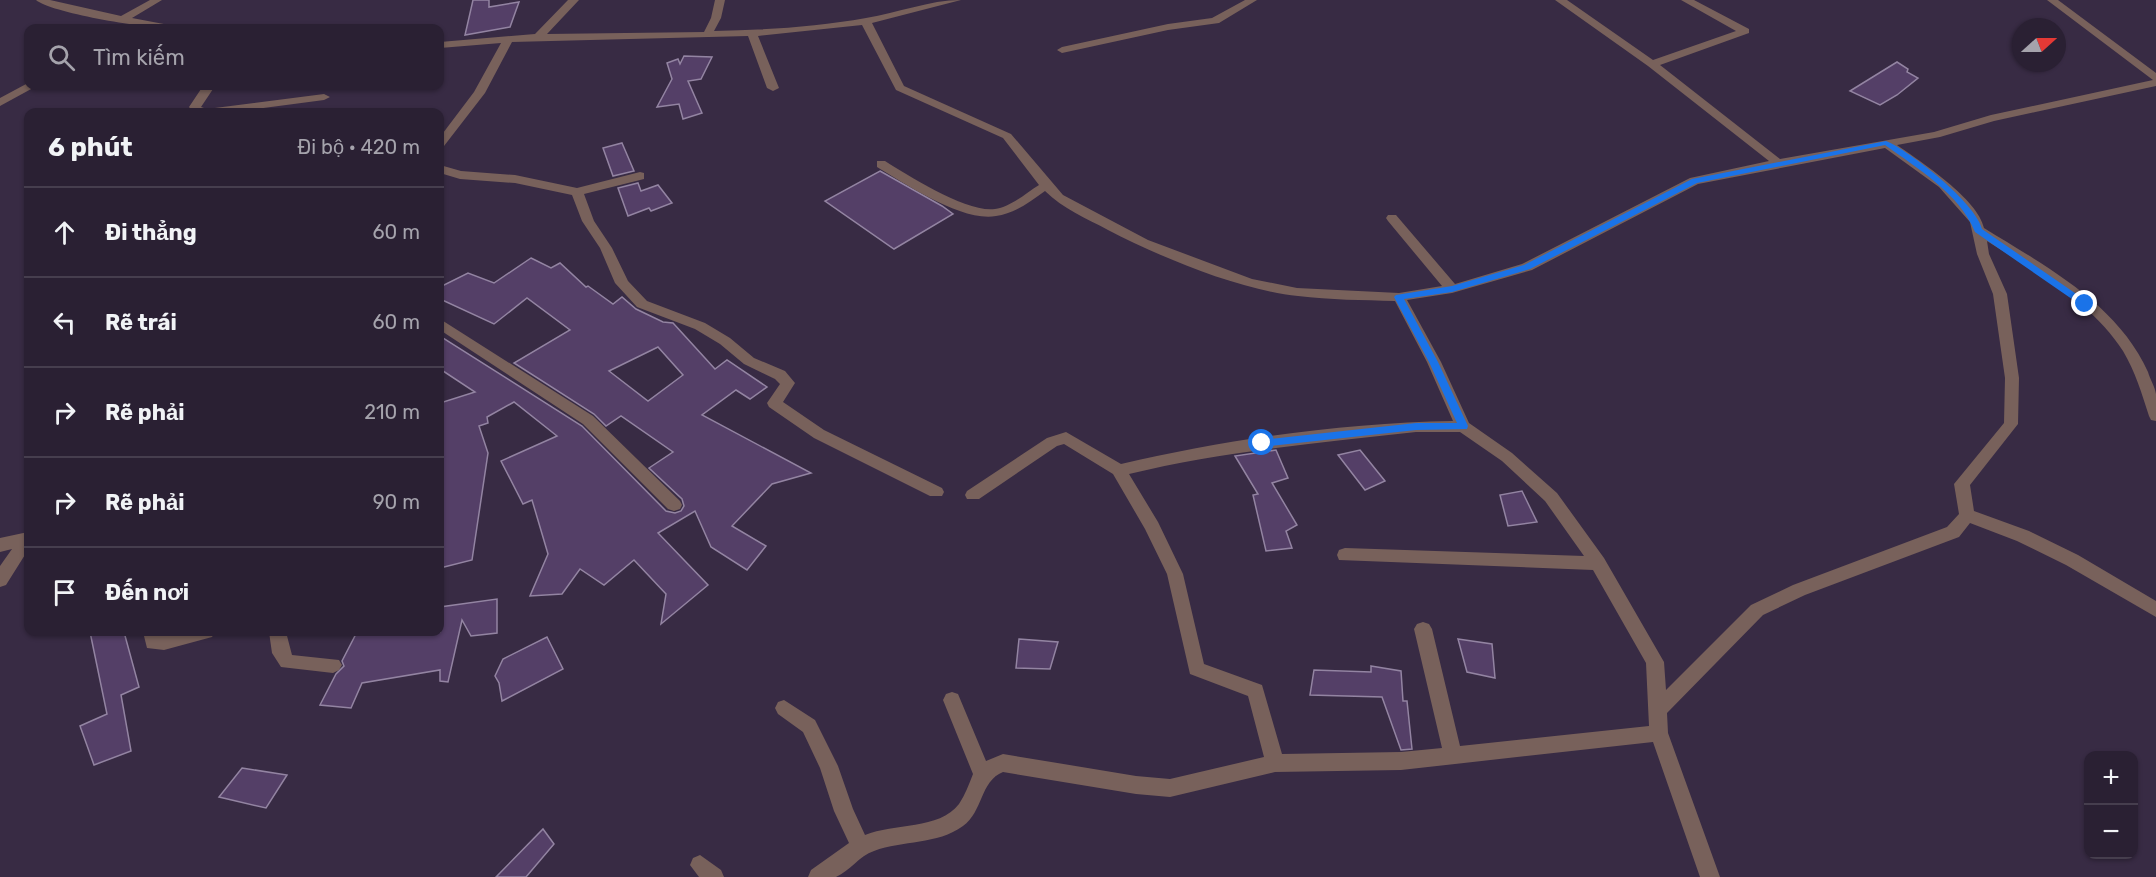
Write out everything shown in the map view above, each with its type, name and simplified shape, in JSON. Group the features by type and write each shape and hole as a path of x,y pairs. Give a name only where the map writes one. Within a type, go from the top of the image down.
{"street":[{"path":"41,0 124,24 135,22 146,24"},
{"path":"124,24 158,0"},
{"path":"538,37 574,0"},
{"path":"707,36 716,18 720,0"},
{"path":"444,45 538,37 707,36 752,33 866,22 956,0"},
{"path":"1062,50 1168,27 1215,21 1252,0"},
{"path":"1560,0 1652,63 1778,163"},
{"path":"1652,63 1745,31 1686,0"},
{"path":"2052,0 2156,78"},
{"path":"866,22 900,88 948,111 999,130 1013,142 1059,198 1143,243 1250,283 1297,292 1399,297 1452,289 1527,267 1694,181 1778,163 1936,135 1991,117 2156,83"},
{"path":"752,33 773,88"},
{"path":"444,139 478,93 508,40"},
{"path":"0,103 24,89"},
{"path":"196,108 206,90"},
{"path":"240,108 324,97"},
{"path":"1658,710 1757,610 1799,590 1953,532 1967,515 1962,484 2011,424 2012,378 2000,294 1983,254 1976,221 1943,184 1886,143"},
{"path":"881,164 930,191 986,214 1009,208 1047,185"},
{"path":"444,170 460,175 515,179 577,192 640,176"},
{"path":"577,192 588,221 606,248 622,283 642,304 700,326 725,340 749,362 780,375 788,383 774,403 810,429 936,492"},
{"path":"1392,218 1452,289"},
{"path":"1978,230 2058,283 2109,324 2123,341 2138,368 2156,416"},
{"path":"1399,297 1434,362 1463,426 1507,457 1551,497 1598,563 1655,662 1659,733 1710,877"},
{"path":"444,327 588,420 674,505"},
{"path":"1119,470 1175,457 1262,443 1416,427 1463,426"},
{"path":"973,495 1052,442 1066,438 1119,470 1152,526 1175,573 1196,669 1256,691 1275,763"},
{"path":"1967,515 2023,536 2052,550 2156,610"},
{"path":"0,545 24,540"},
{"path":"0,580 24,545"},
{"path":"1346,555 1598,563"},
{"path":"1423,629 1453,754"},
{"path":"152,636 153,643 164,643 191,636"},
{"path":"279,636 281,653 287,662 333,665"},
{"path":"952,700 982,773"},
{"path":"784,708 809,726 829,766 844,811 861,847"},
{"path":"818,877 872,842 946,826 958,819 968,808 982,773 991,766 1015,763 1136,785 1170,788 1275,763 1401,760 1659,733"}],"building":[{"path":"473,0 489,0 489,7 519,2 510,27 465,35"},
{"path":"684,56 712,57 701,79 688,81 702,113 683,119 679,104 657,107 672,79 667,63 678,59 680,64"},
{"path":"1897,62 1908,69 1907,72 1918,78 1897,95 1880,105 1850,91"},
{"path":"622,143 634,171 613,176 603,148"},
{"path":"880,171 953,214 894,249 825,201"},
{"path":"638,183 641,191 658,185 672,203 628,216 618,188"},
{"path":"531,258 551,268 560,263 586,287 588,286 613,304 622,297 636,309 663,322 673,323 715,369 727,360 767,387 750,399 736,390 702,415 811,473 772,484 732,526 766,546 747,570 711,547 695,511 658,533 708,585 661,624 666,594 634,560 604,585 580,569 562,594 530,596 548,554 532,500 523,504 501,461 557,436 514,402 487,417 488,423 479,426 488,453 472,560 444,567 444,402 475,392 444,372 444,339 582,426 666,511 675,513 681,511 684,506 682,499 649,468 673,452 621,416 606,426 594,414 514,363 570,330 527,298 494,324 444,301 444,285 468,273 494,283","holes":["658,347 683,375 648,401 609,371"]},
{"path":"1276,450 1288,478 1272,483 1297,525 1286,531 1292,548 1266,551 1253,495 1258,494 1235,456"},
{"path":"1360,450 1385,481 1365,490 1338,455"},
{"path":"1522,491 1537,522 1508,526 1500,495"},
{"path":"497,599 497,633 471,636 462,620 448,682 440,681 440,670 362,683 351,708 320,705 336,674 344,666 342,661 355,636 444,636 444,606"},
{"path":"91,636 125,636 139,687 121,695 131,751 94,765 80,726 107,714"},
{"path":"547,637 563,669 502,701 499,683 495,676 503,659"},
{"path":"1019,639 1058,642 1050,669 1016,668"},
{"path":"1458,639 1492,644 1495,678 1467,672"},
{"path":"1371,666 1401,671 1403,701 1407,701 1412,749 1401,750 1382,697 1310,695 1314,670 1371,672"},
{"path":"242,768 287,775 266,808 219,797"},
{"path":"543,829 554,844 526,877 496,877"}],"route":[{"path":"1262,443 1416,427 1463,426 1434,362 1399,297 1452,289 1527,267 1624,215 1694,181 1886,143 1943,184 1976,221 1978,230 2019,256 2085,304"}]}
